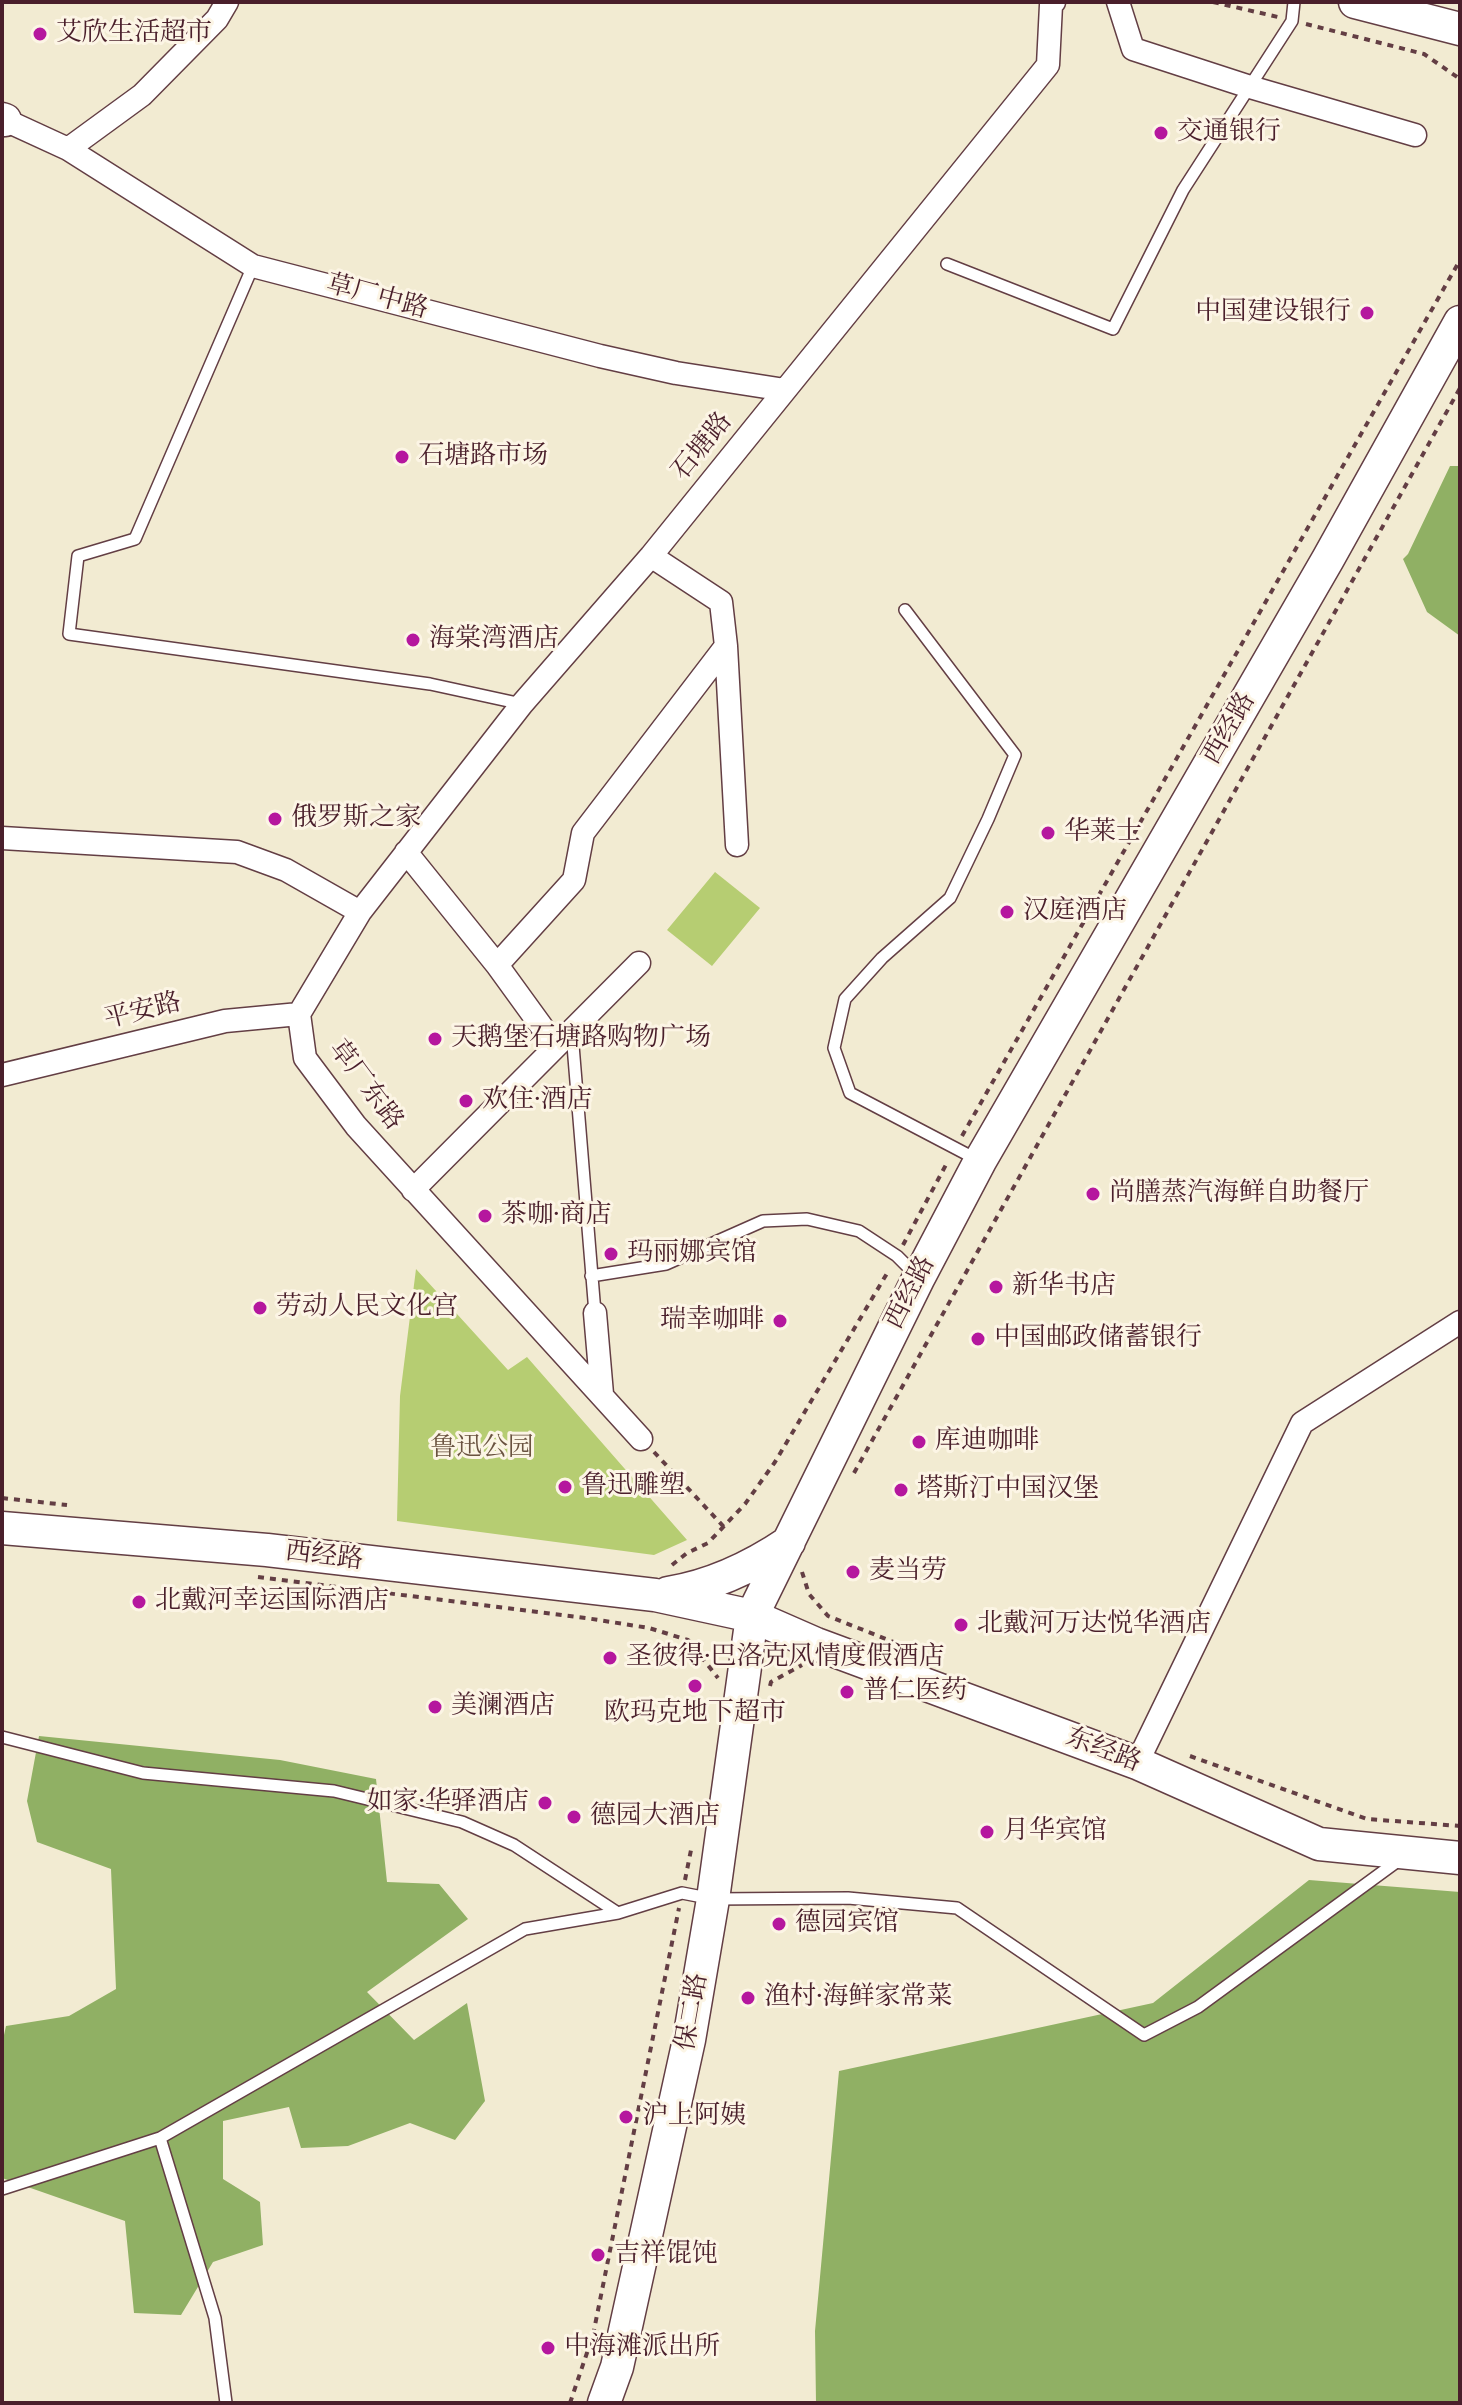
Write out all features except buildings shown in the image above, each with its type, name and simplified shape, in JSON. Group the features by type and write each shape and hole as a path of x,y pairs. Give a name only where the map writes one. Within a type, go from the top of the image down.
{"main road":[{"path":"1355,2 1451,21 1460,44"},
{"name":"西经路","path":"2,1528 267,1550 655,1595 752,1616 795,1554 919,1277 980,1161 1328,559 1460,322"},
{"path":"655,1595 695,1588 795,1554"},
{"name":"东经路","path":"752,1616 816,1644 1142,1752 1319,1844 1460,1858"},
{"name":"保二路","path":"604,2403 617,2367 675,2103 698,1896 752,1616"}],"street":[{"path":"68,149 142,95 217,19 227,2"},
{"name":"石塘路","path":"360,912 522,704 651,556 1048,65 1051,5 1054,2"},
{"path":"1118,2 1133,49 1415,135"},
{"name":"草厂中路","path":"3,121 68,149 253,266 600,356 676,373 785,390"},
{"path":"651,556 721,602 737,845"},
{"path":"497,965 574,880 583,833 726,646"},
{"path":"2,838 237,852 286,870 360,912 299,1014"},
{"path":"406,852 497,965 564,1039"},
{"path":"413,1190 639,963"},
{"name":"平安路","path":"2,1075 225,1021 299,1014"},
{"name":"草厂东路","path":"299,1014 305,1058 356,1126 641,1439"},
{"path":"595,1313 602,1394"},
{"path":"1142,1752 1302,1423 1460,1322"}],"lane":[{"path":"947,264 1113,329 1183,190 1292,21 1294,2"},
{"path":"253,266 135,539 78,556 69,634 430,684 522,704"},
{"path":"905,610 1015,755 950,898 882,958 845,999 834,1048 850,1093 980,1161"},
{"path":"564,1039 595,1313"},
{"path":"591,1276 666,1264 763,1221 807,1219 859,1231 897,1256 919,1277"},
{"path":"2,1737 143,1773 334,1791 462,1822 514,1845 618,1913"},
{"path":"2,2189 160,2138 525,1929 698,1896 848,1898 957,1908 1144,2035 1198,2007 1409,1853"},
{"path":"160,2138 215,2318 226,2403"}],"path":[{"path":"1213,2 1424,54 1460,79"},
{"path":"848,1484 1460,388"},
{"path":"641,1439 724,1527"},
{"path":"795,1554 809,1594 828,1616 944,1662"},
{"path":"254,1577 649,1628 688,1640 725,1686"},
{"path":"1142,1752 1367,1819 1460,1826"},
{"path":"570,2403 593,2335 698,1896 695,1834"}],"green space":[{"path":"1450,466 1460,466 1460,636 1427,612 1403,559"},
{"path":"715,872 760,908 712,966 667,930"},
{"name":"鲁迅公园","path":"416,1269 508,1370 527,1357 687,1540 654,1555 397,1521 400,1396"},
{"path":"39,1736 280,1760 376,1779 387,1882 439,1884 468,1919 367,1992 414,2040 467,2003 485,2101 455,2140 410,2123 348,2146 301,2148 289,2107 223,2121 223,2179 260,2202 263,2245 213,2262 181,2315 134,2313 125,2221 2,2178 2,2044 6,2026 69,2016 116,1989 111,1869 37,1842 27,1801"},
{"path":"1309,1880 1460,1892 1460,2403 816,2403 815,2331 839,2071 1153,2003"}],"place":[{"name":"艾欣生活超市","path":"40,34"},
{"name":"交通银行","path":"1161,133"},
{"name":"中国建设银行","path":"1367,313"},
{"name":"石塘路市场","path":"402,457"},
{"name":"海棠湾酒店","path":"413,640"},
{"name":"俄罗斯之家","path":"275,819"},
{"name":"华莱士","path":"1048,833"},
{"name":"汉庭酒店","path":"1007,912"},
{"name":"天鹅堡石塘路购物广场","path":"435,1039"},
{"name":"欢住·酒店","path":"466,1101"},
{"name":"尚膳蒸汽海鲜自助餐厅","path":"1093,1194"},
{"name":"茶咖·商店","path":"485,1216"},
{"name":"玛丽娜宾馆","path":"611,1254"},
{"name":"新华书店","path":"996,1287"},
{"name":"劳动人民文化宫","path":"260,1308"},
{"name":"瑞幸咖啡","path":"780,1321"},
{"name":"中国邮政储蓄银行","path":"978,1339"},
{"name":"库迪咖啡","path":"919,1442"},
{"name":"鲁迅雕塑","path":"565,1487"},
{"name":"塔斯汀中国汉堡","path":"901,1490"},
{"name":"麦当劳","path":"853,1572"},
{"name":"北戴河幸运国际酒店","path":"139,1602"},
{"name":"北戴河万达悦华酒店","path":"961,1625"},
{"name":"圣彼得·巴洛克风情度假酒店","path":"610,1658"},
{"name":"欧玛克地下超市","path":"695,1686"},
{"name":"普仁医药","path":"847,1692"},
{"name":"美澜酒店","path":"435,1707"},
{"name":"如家·华驿酒店","path":"545,1803"},
{"name":"德园大酒店","path":"574,1817"},
{"name":"月华宾馆","path":"987,1832"},
{"name":"德园宾馆","path":"779,1924"},
{"name":"渔村·海鲜家常菜","path":"748,1998"},
{"name":"沪上阿姨","path":"626,2117"},
{"name":"吉祥馄饨","path":"598,2255"},
{"name":"中海滩派出所","path":"548,2348"}]}
